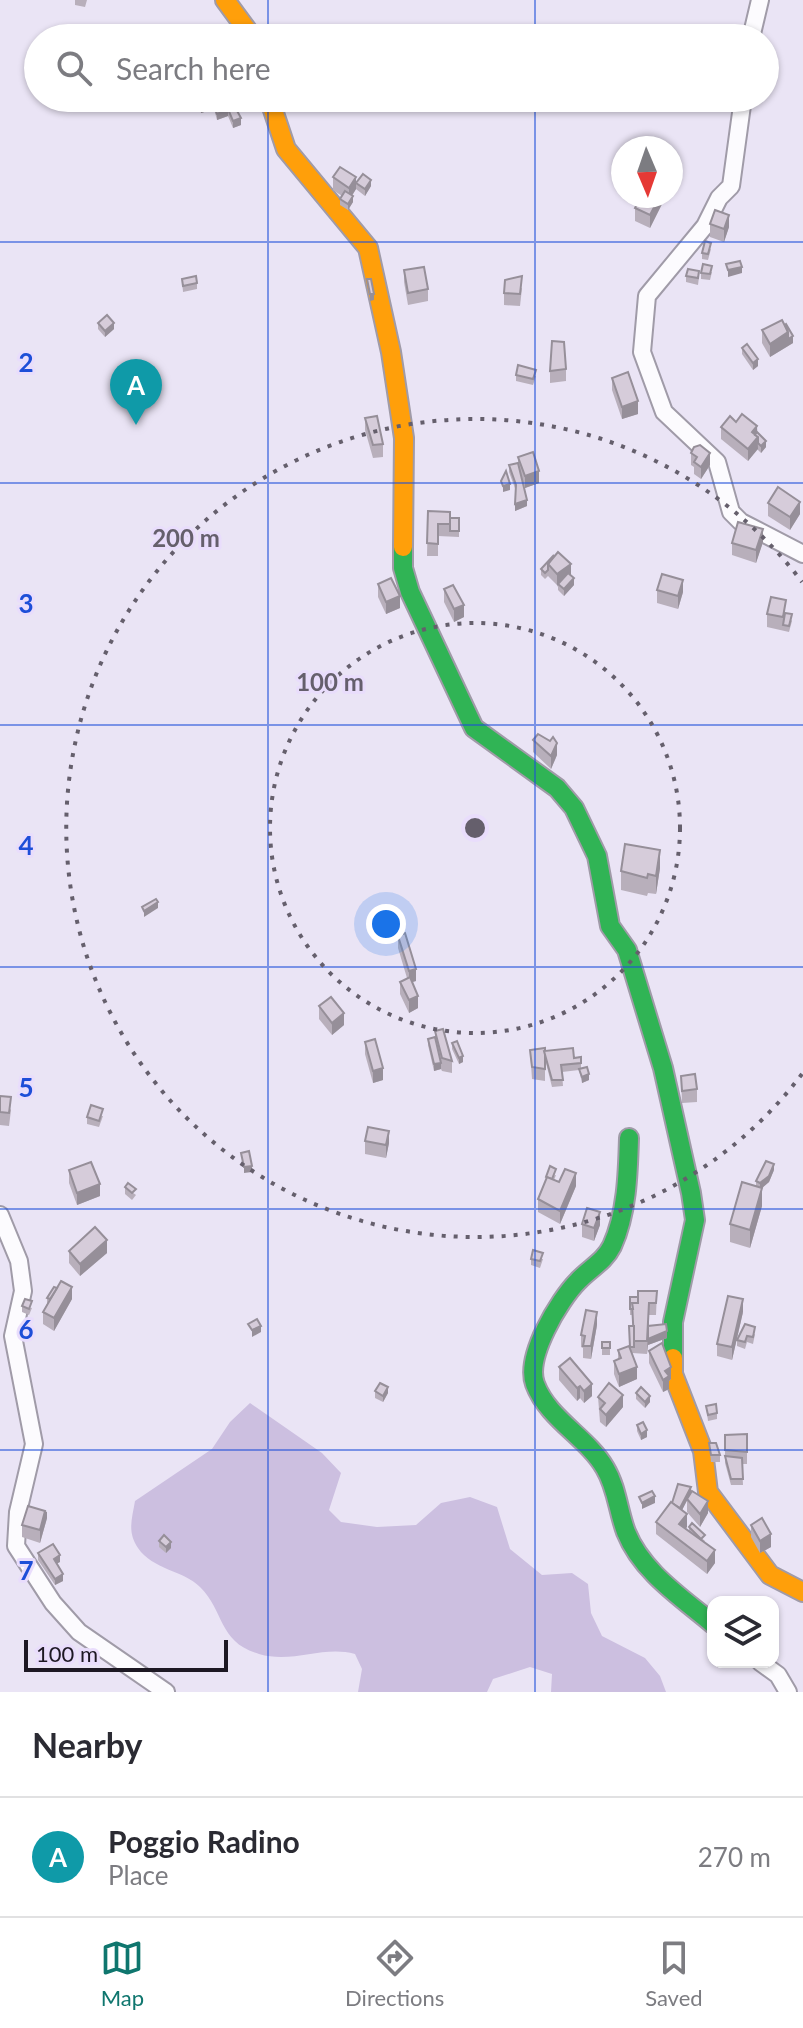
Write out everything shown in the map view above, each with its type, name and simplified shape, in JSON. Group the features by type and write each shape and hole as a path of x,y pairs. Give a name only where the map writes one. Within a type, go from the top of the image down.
{"street":[{"path":"225,0 243,24"},
{"path":"754,24 760,0"},
{"path":"274,112 286,149 368,248 391,352 404,438 403,568 410,592 474,728 557,788 574,808 597,856 610,926 627,950 638,983 663,1068 695,1220 673,1322 671,1351 673,1374 703,1451 708,1492 770,1575 803,1592"},
{"path":"741,112 731,186 719,198 705,226 647,296 642,352 664,412 717,462 731,512 741,522 803,554"},
{"path":"629,1138 629,1170 606,1257 580,1280 557,1310 539,1346 533,1377 539,1394 602,1462 614,1484 631,1544 659,1576 707,1619"},
{"path":"0,1215 19,1261 23,1291 13,1336 34,1444 18,1512 16,1546 53,1603 79,1632 166,1692"},
{"path":"768,1668 778,1675 788,1692"}],"shaded area":[{"path":"250,1403 322,1453 341,1473 329,1510 341,1522 377,1527 416,1525 441,1503 470,1497 497,1507 510,1549 542,1575 572,1573 588,1584 591,1613 602,1636 645,1658 660,1676 666,1692 551,1692 552,1674 530,1667 493,1679 487,1692 358,1692 362,1669 355,1654 331,1652 272,1657 246,1649 229,1634 200,1587 144,1555 132,1536 131,1525 135,1501 212,1449 230,1422"}],"building":[{"path":"229,112 238,112 241,118 233,121"},
{"path":"340,167 356,177 349,188 333,177"},
{"path":"363,174 371,180 365,189 356,183"},
{"path":"345,191 353,196 348,204 340,199"},
{"path":"635,208 654,208 650,215"},
{"path":"715,210 729,215 724,229 710,224"},
{"path":"705,241 711,243 708,254 702,253"},
{"path":"740,261 742,267 728,270 726,264"},
{"path":"703,264 712,266 710,274 701,273"},
{"path":"424,267 428,289 408,293 404,270"},
{"path":"688,269 699,271 698,278 686,276"},
{"path":"196,276 197,283 183,286 182,279"},
{"path":"522,276 520,294 504,293 505,280"},
{"path":"367,279 371,279 374,294 370,294"},
{"path":"107,315 114,323 105,331 98,323"},
{"path":"782,320 788,332 770,344 762,330"},
{"path":"552,341 564,342 566,369 550,371"},
{"path":"747,344 758,359 753,363 742,348"},
{"path":"518,365 536,370 533,379 516,375"},
{"path":"628,372 638,401 622,407 612,378"},
{"path":"742,414 757,426 752,432 758,437 748,449 721,427 730,416 736,422"},
{"path":"377,416 383,444 373,445 365,418"},
{"path":"757,432 766,441 761,446 755,435"},
{"path":"700,445 710,453 701,467 694,462 697,457 691,453 694,447"},
{"path":"533,452 539,471 525,476 518,457"},
{"path":"518,463 527,500 515,504 516,485 509,465"},
{"path":"506,471 510,484 503,486 501,481"},
{"path":"778,487 800,502 790,517 768,503"},
{"path":"428,511 450,512 450,524 438,524 438,544 427,543"},
{"path":"450,518 459,518 459,531 450,531"},
{"path":"738,522 763,529 756,550 732,543"},
{"path":"558,552 571,564 557,574 548,564"},
{"path":"554,555 548,570 545,573 541,569"},
{"path":"568,573 574,578 564,589 558,584"},
{"path":"662,574 683,580 678,596 657,590"},
{"path":"391,578 400,596 386,602 378,584"},
{"path":"453,585 464,605 454,609 444,589"},
{"path":"771,597 786,600 783,617 767,614"},
{"path":"785,613 792,614 789,626 783,625"},
{"path":"538,734 550,741 553,737 557,743 551,756 533,740"},
{"path":"625,844 660,850 656,876 648,874 647,878 621,871"},
{"path":"156,899 158,902 144,911 142,907"},
{"path":"405,933 416,969 409,971 398,936"},
{"path":"410,977 418,996 409,1000 400,982"},
{"path":"331,997 344,1013 332,1023 319,1006"},
{"path":"443,1029 452,1061 442,1058 435,1031"},
{"path":"435,1037 441,1063 434,1064 428,1039"},
{"path":"375,1039 383,1068 373,1071 365,1042"},
{"path":"457,1041 463,1056 459,1058 452,1043"},
{"path":"545,1048 545,1069 532,1067 530,1050"},
{"path":"573,1048 574,1058 581,1057 581,1063 561,1065 563,1080 552,1080 544,1051"},
{"path":"587,1067 589,1074 582,1077 579,1069"},
{"path":"695,1074 697,1089 682,1091 681,1076"},
{"path":"0,1096 11,1097 9,1113 0,1112"},
{"path":"91,1105 103,1109 99,1121 87,1117"},
{"path":"368,1127 389,1131 386,1145 365,1141"},
{"path":"249,1151 252,1166 244,1167 241,1153"},
{"path":"766,1161 774,1164 769,1176 760,1183 756,1181"},
{"path":"91,1162 100,1184 77,1193 69,1170"},
{"path":"550,1166 556,1169 552,1179 546,1177"},
{"path":"565,1169 576,1173 560,1211 538,1199 547,1177 559,1182"},
{"path":"742,1182 762,1188 750,1230 730,1224"},
{"path":"128,1183 136,1189 132,1193 125,1187"},
{"path":"587,1208 600,1212 594,1228 582,1224"},
{"path":"95,1227 107,1240 80,1264 69,1251"},
{"path":"533,1250 543,1253 540,1261 531,1259"},
{"path":"61,1281 72,1287 54,1318 43,1312"},
{"path":"638,1291 657,1291 656,1303 649,1303 647,1341 634,1341 632,1303 638,1303"},
{"path":"728,1296 743,1299 732,1347 717,1344"},
{"path":"630,1297 638,1297 638,1303 632,1303 633,1309 630,1309"},
{"path":"25,1299 32,1301 29,1309 22,1306"},
{"path":"586,1310 597,1312 591,1346 583,1346 585,1336 581,1335"},
{"path":"257,1319 261,1326 252,1330 248,1324"},
{"path":"666,1324 667,1331 648,1339 648,1326"},
{"path":"745,1324 755,1327 753,1337 747,1336 745,1342 737,1340"},
{"path":"629,1326 634,1326 634,1347 630,1347"},
{"path":"602,1342 610,1342 610,1348 602,1348"},
{"path":"662,1343 671,1367 665,1371 669,1376 663,1380 649,1351"},
{"path":"629,1346 637,1367 619,1374 614,1361 621,1358 618,1350"},
{"path":"570,1358 592,1384 584,1391 580,1386 577,1388 559,1367"},
{"path":"380,1383 388,1387 383,1396 375,1391"},
{"path":"609,1383 623,1395 606,1415 600,1409 605,1403 598,1397"},
{"path":"641,1387 650,1396 645,1402 636,1393"},
{"path":"716,1404 717,1413 708,1415 706,1406"},
{"path":"643,1422 647,1430 641,1434 637,1425"},
{"path":"747,1434 747,1452 725,1450 725,1435"},
{"path":"709,1443 716,1443 720,1455 711,1455"},
{"path":"725,1456 742,1458 743,1479 731,1479"},
{"path":"678,1484 691,1487 680,1508 672,1503"},
{"path":"652,1491 655,1496 642,1503 639,1497"},
{"path":"692,1491 708,1501 700,1514 687,1499"},
{"path":"671,1502 687,1514 679,1524 715,1550 707,1561 656,1522"},
{"path":"28,1506 45,1511 40,1530 22,1525"},
{"path":"762,1518 771,1534 760,1541 751,1525"},
{"path":"692,1523 705,1535 701,1539 689,1527"},
{"path":"164,1535 171,1542 166,1547 159,1541"},
{"path":"53,1544 60,1555 54,1559 63,1574 55,1579 38,1553"}],"traffic: fast":[{"path":"403,547 403,568 410,592 474,728 557,788 574,808 597,856 610,926 627,950 663,1068 691,1193 695,1220 673,1322 673,1358"},
{"path":"629,1138 626,1193 612,1246 578,1281 553,1315 539,1345 533,1373 535,1384 549,1408 605,1468 626,1532 642,1559 652,1572 707,1619"}],"traffic: slow":[{"path":"225,0 243,24"},
{"path":"274,112 286,149 368,248 391,352 404,438 403,547"},
{"path":"673,1358 673,1374 703,1451 708,1492 770,1575 803,1592"}],"place":[{"name":"Poggio Radino","path":"136,425"}]}
